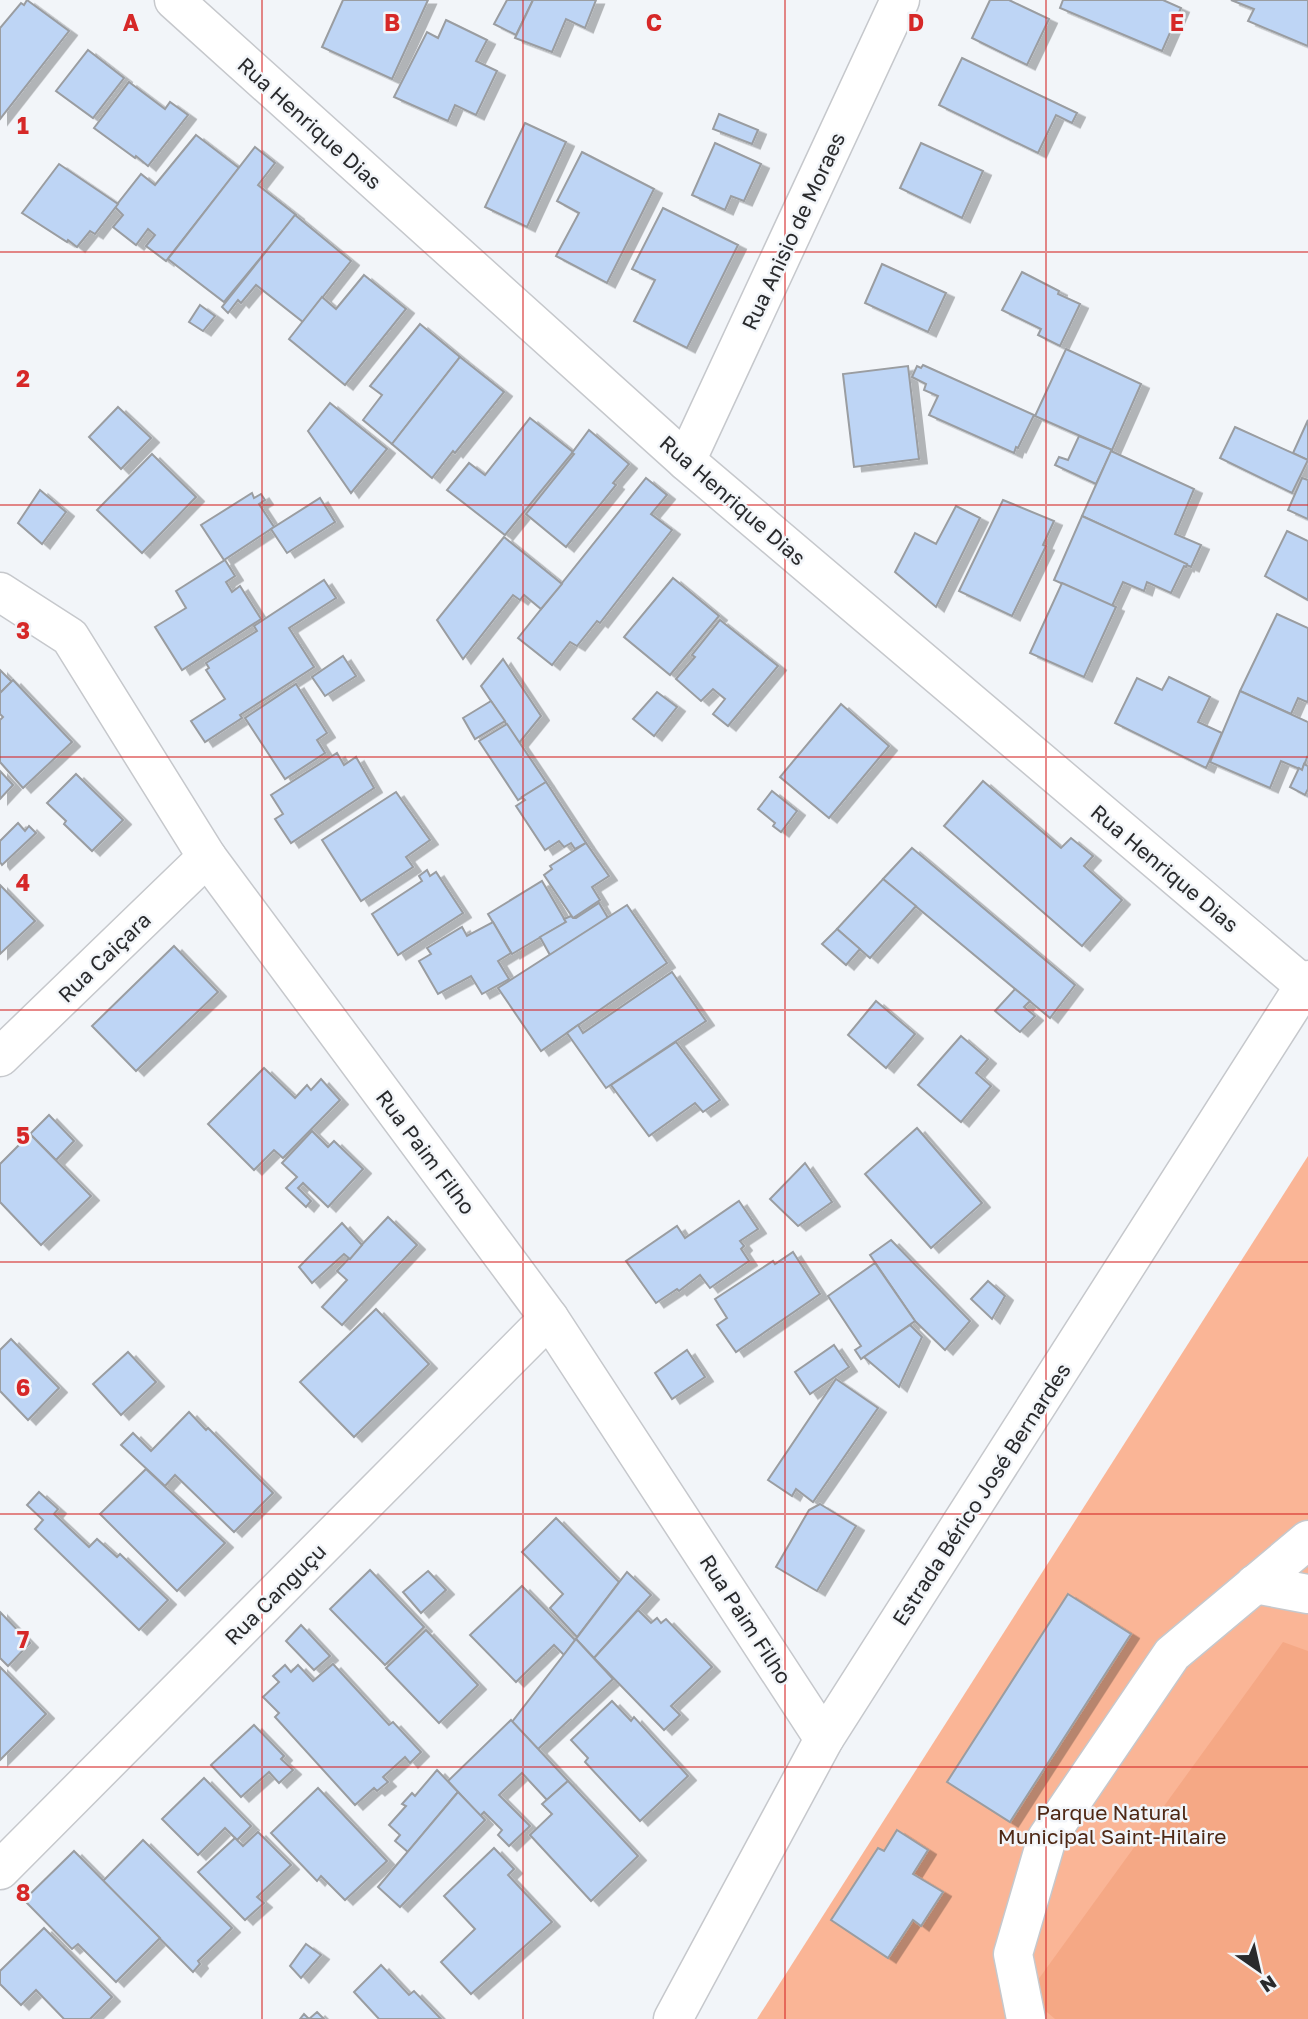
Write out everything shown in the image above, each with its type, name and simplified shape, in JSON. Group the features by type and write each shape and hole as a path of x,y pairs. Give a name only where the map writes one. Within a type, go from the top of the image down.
{"street":[{"name":"Rua Henrique Dias","path":"174,0 686,461 1306,983"},
{"name":"Rua Anisio de Moraes","path":"686,461 900,0"},
{"name":"Rua Paim Filho","path":"0,592 70,637 207,857 549,1318 824,1739"},
{"name":"Rua Caiçara","path":"0,1057 207,857"},
{"name":"Estrada Bérico José Bernardes","path":"673,2019 824,1739 1306,983"},
{"name":"Rua Canguçu","path":"0,1870 549,1318"},
{"path":"1026,2019 1013,1954 1046,1838 1172,1654 1308,1540"},
{"path":"1255,1584 1308,1594"}],"green space":[{"name":"Parque Natural Municipal Saint-Hilaire","path":"1308,1156 1308,2019 757,2019"}],"shaded area":[{"path":"1283,1642 1308,1651 1308,2019 1055,2019 1027,1995"}],"building":[{"path":"27,0 69,31 0,119 0,28 21,3 24,5"},
{"path":"343,0 428,0 392,79 322,47"},
{"path":"507,0 533,0 516,35 494,24"},
{"path":"533,0 596,0 585,28 566,19 552,52 515,38"},
{"path":"990,0 1009,0 1049,19 1027,65 972,38"},
{"path":"1063,0 1163,0 1181,8 1162,51 1060,8"},
{"path":"1231,0 1308,0 1308,46 1248,21 1254,9"},
{"path":"446,20 487,40 476,61 497,71 476,115 455,105 448,121 394,97 427,32 438,38"},
{"path":"88,50 124,78 93,118 56,91"},
{"path":"962,58 1077,113 1072,123 1056,115 1038,153 939,105"},
{"path":"129,82 165,109 170,102 188,115 148,166 94,128"},
{"path":"719,114 758,130 752,144 713,129"},
{"path":"525,123 566,142 527,227 485,207"},
{"path":"196,135 239,168 166,261 146,246 155,235 148,229 136,245 113,227 123,215 115,207 141,174 155,185"},
{"path":"715,143 761,164 744,201 731,196 725,210 692,195"},
{"path":"921,143 983,171 962,218 900,188"},
{"path":"255,147 275,163 258,185 296,215 224,302 168,259"},
{"path":"582,152 654,189 607,283 556,256 579,213 557,201"},
{"path":"59,164 118,204 95,234 90,231 77,247 22,213"},
{"path":"663,208 738,245 687,348 634,321 655,280 632,269"},
{"path":"295,215 351,261 303,322 256,285 241,303 238,300 228,313 222,307"},
{"path":"882,264 946,293 928,332 865,303"},
{"path":"1022,272 1080,304 1060,346 1038,335 1041,329 1002,310"},
{"path":"364,275 406,309 345,385 289,339 322,297 336,309"},
{"path":"200,305 215,316 203,331 189,322"},
{"path":"420,324 460,357 392,444 363,420 382,395 370,386"},
{"path":"1066,349 1141,384 1112,450 1035,416"},
{"path":"460,357 504,392 432,478 392,444"},
{"path":"923,365 1034,415 1014,453 929,415 938,396 924,390 926,384 912,377 917,366 921,368"},
{"path":"908,366 919,459 854,467 843,374"},
{"path":"330,403 387,449 351,493 308,431"},
{"path":"118,407 151,438 121,469 89,437"},
{"path":"530,418 573,452 505,535 447,490 469,463 485,475"},
{"path":"1308,420 1308,460 1293,453"},
{"path":"1235,427 1308,460 1292,493 1220,458"},
{"path":"589,430 629,464 613,483 616,485 566,547 526,514 574,454 572,453"},
{"path":"1079,436 1112,450 1096,484 1055,465 1059,457 1068,460"},
{"path":"1111,451 1194,489 1175,534 1201,545 1191,567 1082,516"},
{"path":"152,454 196,497 142,553 97,510"},
{"path":"646,478 667,495 651,514 672,530 600,623 597,621 577,646 570,642 552,665 518,638"},
{"path":"1302,478 1308,480 1308,519 1288,510"},
{"path":"40,490 66,512 42,544 18,523"},
{"path":"252,493 254,498 261,494 265,500 259,504 274,527 224,560 201,525"},
{"path":"320,498 335,522 287,553 271,529"},
{"path":"1003,500 1054,521 1043,545 1046,546 1012,616 959,591"},
{"path":"956,506 980,518 936,607 895,572 915,533 936,544"},
{"path":"1082,516 1187,564 1171,593 1147,582 1144,591 1123,582 1112,606 1054,580"},
{"path":"1287,531 1308,541 1308,600 1265,576"},
{"path":"504,537 562,584 541,609 524,595 520,600 513,595 463,659 437,620"},
{"path":"225,560 235,576 226,582 232,592 240,586 261,619 182,670 155,627 186,608 176,591"},
{"path":"673,578 719,616 670,675 624,637"},
{"path":"324,580 336,598 289,628 314,667 240,715 242,718 205,742 191,721 225,699 206,670 209,668 206,663 257,631 254,626"},
{"path":"1062,583 1116,607 1084,677 1030,653"},
{"path":"1277,614 1308,628 1308,700 1307,702 1298,698 1291,714 1240,691"},
{"path":"720,620 778,666 728,726 713,714 725,699 713,689 701,701 676,679"},
{"path":"343,656 356,676 325,696 312,677"},
{"path":"503,659 541,716 519,743 481,686"},
{"path":"0,670 12,682 0,693"},
{"path":"1169,677 1210,697 1198,722 1222,733 1206,768 1115,723 1137,678 1162,690"},
{"path":"13,680 72,742 23,788 0,762 0,720 3,717 0,714 0,693"},
{"path":"296,684 327,733 317,740 325,753 285,779 245,718"},
{"path":"1240,691 1308,722 1308,755 1302,770 1281,761 1270,788 1210,762"},
{"path":"657,692 677,707 654,736 633,719"},
{"path":"491,701 505,721 475,739 463,718"},
{"path":"841,704 889,746 829,818 780,777"},
{"path":"507,724 546,782 518,800 479,741"},
{"path":"337,753 344,765 356,757 374,788 291,843 275,819 283,814 271,795"},
{"path":"1304,764 1308,766 1308,789 1305,795 1290,787 1299,768 1302,770"},
{"path":"0,771 13,785 0,799"},
{"path":"76,774 123,820 92,851 47,803"},
{"path":"983,781 1061,848 1071,838 1093,856 1084,866 1122,900 1082,946 944,826"},
{"path":"546,782 586,843 575,849 571,843 564,847 559,841 545,850 516,806 525,800 522,797"},
{"path":"772,791 797,811 781,832 773,826 775,823 758,809"},
{"path":"396,792 430,840 406,857 413,867 361,901 322,840"},
{"path":"18,823 25,831 29,826 36,833 2,865 0,841"},
{"path":"586,843 609,876 592,887 600,900 573,918 544,875 552,869 550,866"},
{"path":"912,848 1075,985 1050,1018 883,879"},
{"path":"427,870 430,876 436,872 463,913 398,955 372,914 422,881 419,876"},
{"path":"883,879 916,906 870,958 837,929"},
{"path":"542,881 566,922 512,954 488,914"},
{"path":"0,885 35,921 0,954"},
{"path":"599,903 608,918 550,955 540,937 566,922 564,919 571,916 576,918"},
{"path":"627,905 667,963 541,1051 498,988"},
{"path":"493,922 511,953 498,961 509,979 482,994 471,976 438,994 419,961 431,954 427,948 462,927 467,936"},
{"path":"837,929 860,949 846,965 822,944"},
{"path":"174,946 218,992 136,1071 92,1026"},
{"path":"672,972 706,1021 606,1088 567,1033 578,1025 583,1033"},
{"path":"1015,989 1030,1001 1024,1007 1035,1016 1020,1032 995,1011"},
{"path":"876,1001 915,1034 886,1068 848,1035"},
{"path":"961,1036 988,1059 976,1073 991,1086 961,1122 918,1085"},
{"path":"676,1042 720,1100 703,1112 695,1103 649,1136 611,1085"},
{"path":"264,1068 295,1098 307,1085 311,1090 321,1079 340,1100 283,1158 274,1150 254,1170 208,1124"},
{"path":"49,1115 74,1141 56,1160 30,1134"},
{"path":"917,1128 982,1203 931,1248 865,1174"},
{"path":"312,1131 328,1147 334,1141 363,1169 328,1207 303,1183 298,1188 311,1201 306,1207 286,1188 297,1177 282,1163"},
{"path":"30,1134 91,1196 41,1245 0,1202 0,1164"},
{"path":"805,1163 832,1202 798,1226 770,1199"},
{"path":"739,1201 758,1229 740,1241 744,1246 741,1249 749,1261 710,1288 700,1275 679,1291 677,1289 656,1303 626,1261 677,1226 685,1238"},
{"path":"388,1217 417,1245 342,1325 322,1307 347,1280 337,1271"},
{"path":"342,1223 362,1245 350,1259 344,1254 312,1283 299,1267"},
{"path":"891,1240 970,1321 945,1350 915,1321 870,1255"},
{"path":"793,1252 820,1294 736,1352 717,1325 727,1318 715,1299 773,1261 775,1264"},
{"path":"875,1263 915,1321 861,1359 855,1350 861,1346 828,1296"},
{"path":"988,1281 1005,1296 992,1319 971,1299"},
{"path":"376,1309 429,1364 354,1437 300,1382"},
{"path":"910,1325 922,1337 899,1387 864,1357"},
{"path":"11,1339 59,1388 28,1420 0,1391 0,1350"},
{"path":"834,1345 849,1367 810,1394 795,1372"},
{"path":"687,1350 705,1377 672,1399 655,1373"},
{"path":"128,1352 156,1382 121,1415 93,1384"},
{"path":"836,1379 878,1408 813,1502 796,1489 792,1496 768,1480"},
{"path":"189,1412 273,1493 234,1532 175,1475 165,1486 121,1445 133,1433 151,1451"},
{"path":"146,1469 225,1543 177,1591 100,1514"},
{"path":"39,1492 58,1509 54,1514 89,1547 97,1539 117,1557 120,1554 168,1600 139,1630 35,1529 43,1520 27,1505"},
{"path":"820,1504 856,1526 817,1591 776,1567 809,1510"},
{"path":"556,1518 619,1582 577,1637 550,1608 563,1594 522,1552"},
{"path":"370,1570 424,1627 385,1665 330,1609"},
{"path":"428,1571 446,1590 421,1613 403,1592"},
{"path":"627,1572 651,1595 594,1658 576,1639"},
{"path":"522,1586 575,1640 564,1655 554,1645 516,1682 470,1635"},
{"path":"1068,1594 1131,1634 1010,1822 947,1782"},
{"path":"638,1610 651,1623 657,1618 661,1623 666,1619 712,1667 671,1706 680,1715 664,1730 594,1658"},
{"path":"0,1612 30,1643 8,1666 0,1658"},
{"path":"301,1625 330,1656 314,1670 286,1641"},
{"path":"426,1630 478,1685 439,1723 386,1668"},
{"path":"576,1639 613,1679 538,1749 512,1722"},
{"path":"333,1664 389,1725 393,1722 421,1752 410,1763 405,1757 383,1777 388,1782 377,1791 374,1788 355,1805 275,1717 279,1713 263,1697 279,1682 273,1676 285,1665 291,1672 298,1665 313,1681"},
{"path":"0,1667 46,1714 0,1760"},
{"path":"612,1701 631,1721 634,1717 688,1776 640,1821 585,1762 588,1758 571,1740"},
{"path":"511,1720 568,1781 547,1800 522,1773 499,1795 530,1826 509,1846 498,1835 502,1830 484,1812 480,1816 448,1781"},
{"path":"254,1725 284,1756 281,1759 293,1770 279,1783 269,1772 241,1797 211,1765"},
{"path":"437,1770 458,1792 408,1852 395,1841 400,1835 389,1825 406,1806 402,1804 412,1793 415,1796"},
{"path":"204,1778 251,1826 237,1840 225,1828 198,1855 162,1819"},
{"path":"568,1781 638,1856 591,1901 530,1835 552,1814 542,1804"},
{"path":"318,1788 387,1861 345,1900 321,1876 317,1881 271,1833"},
{"path":"458,1792 485,1820 400,1907 378,1887"},
{"path":"897,1830 928,1850 913,1874 943,1892 921,1926 913,1920 888,1958 831,1920 878,1848 884,1851"},
{"path":"258,1832 291,1865 257,1897 264,1903 245,1920 198,1872 235,1838 243,1846"},
{"path":"143,1840 232,1928 198,1961 200,1964 193,1972 103,1881"},
{"path":"494,1848 514,1869 508,1875 552,1922 471,1994 441,1962 475,1929 444,1896"},
{"path":"74,1851 160,1938 116,1982 78,1944 72,1949 24,1900"},
{"path":"44,1928 112,1997 90,2019 64,2019 36,1990 21,2005 0,1984 0,1971"},
{"path":"306,1944 321,1955 301,1978 290,1966"},
{"path":"381,1965 409,1995 414,1991 441,2019 379,2019 354,1992"},
{"path":"317,2012 324,2019 309,2019"}]}
